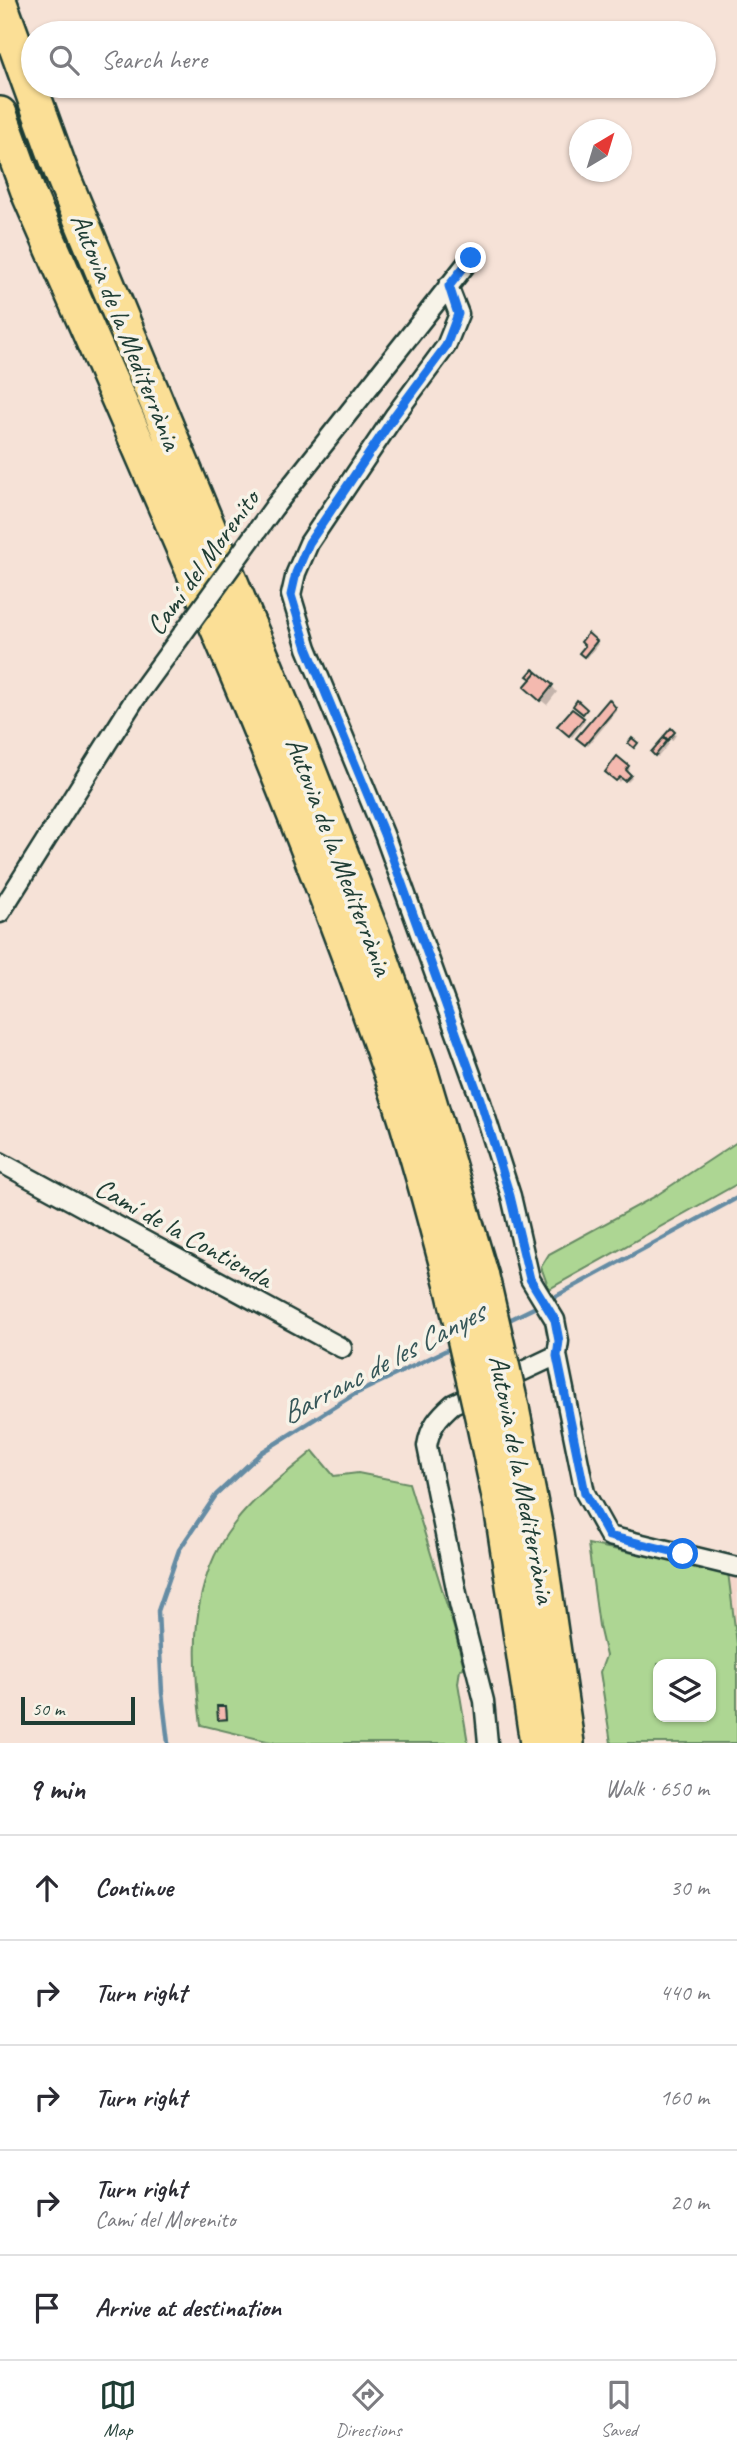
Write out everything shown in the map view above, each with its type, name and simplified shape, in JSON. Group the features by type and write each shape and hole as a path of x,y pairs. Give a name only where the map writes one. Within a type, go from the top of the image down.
{"highway":[{"name":"Autovia de la Mediterrània","path":"0,3 21,61"},
{"name":"Autovia de la Mediterrània","path":"34,98 62,174 306,763 376,943 419,1066 498,1414 537,1535 567,1743"},
{"name":"Autovia de la Mediterrània","path":"0,114 30,197 275,766 340,932 392,1077 426,1189 468,1283"},
{"name":"Autovia de la Mediterrània","path":"498,1414 501,1506 537,1743"}],"street":[{"name":"Camí del Morenito","path":"0,913 133,702 275,506 471,258"},
{"path":"449,286 458,314 446,346 395,415 309,543 296,573 291,595 307,648 384,834 480,1099 510,1196 530,1279 555,1320 559,1341 557,1356 585,1493 609,1536 737,1567"},
{"name":"Camí de la Contienda","path":"0,1162 342,1348"},
{"path":"488,1743 484,1701 426,1446 430,1430 439,1416 453,1404 557,1356"}],"shaded area":[{"path":"737,1561 737,1644 728,1572"}],"green space":[{"path":"737,1142 737,1184 549,1289 541,1267 549,1254 654,1197"},
{"path":"313,1451 334,1476 358,1473 409,1483 464,1668 460,1669 458,1683 468,1743 275,1743 201,1725 196,1672 197,1620 209,1570 219,1546 242,1514"},
{"path":"588,1544 728,1572 737,1644 737,1743 611,1743 600,1672 606,1656 599,1626"}],"building":[{"path":"588,633 597,641 584,657 579,653 585,646 581,642"},
{"path":"533,669 537,672 531,679 527,676"},
{"path":"537,672 553,685 540,701 524,687"},
{"path":"609,699 616,708 585,745 576,738"},
{"path":"577,700 587,709 583,714 573,706"},
{"path":"572,709 584,718 569,736 557,726"},
{"path":"671,728 675,732 668,740 664,736"},
{"path":"632,738 638,743 634,748 628,743"},
{"path":"663,738 667,741 655,756 651,752"},
{"path":"617,756 629,766 626,770 631,775 625,781 620,777 616,781 605,772"},
{"path":"217,1706 226,1706 227,1719 218,1720"}],"waterway":[{"name":"Barranc de les Canyes","path":"549,1300 737,1198"},
{"name":"Barranc de les Canyes","path":"505,1322 542,1304"},
{"name":"Barranc de les Canyes","path":"168,1743 162,1693 158,1611 179,1550 216,1495 262,1452 353,1395 453,1347"}],"route":[{"path":"471,258 449,286 458,314 446,346 395,415 309,543 296,573 291,595 307,648 384,834 480,1099 510,1196 530,1279 555,1320 559,1341 557,1356 585,1493 609,1536 683,1554"}]}
